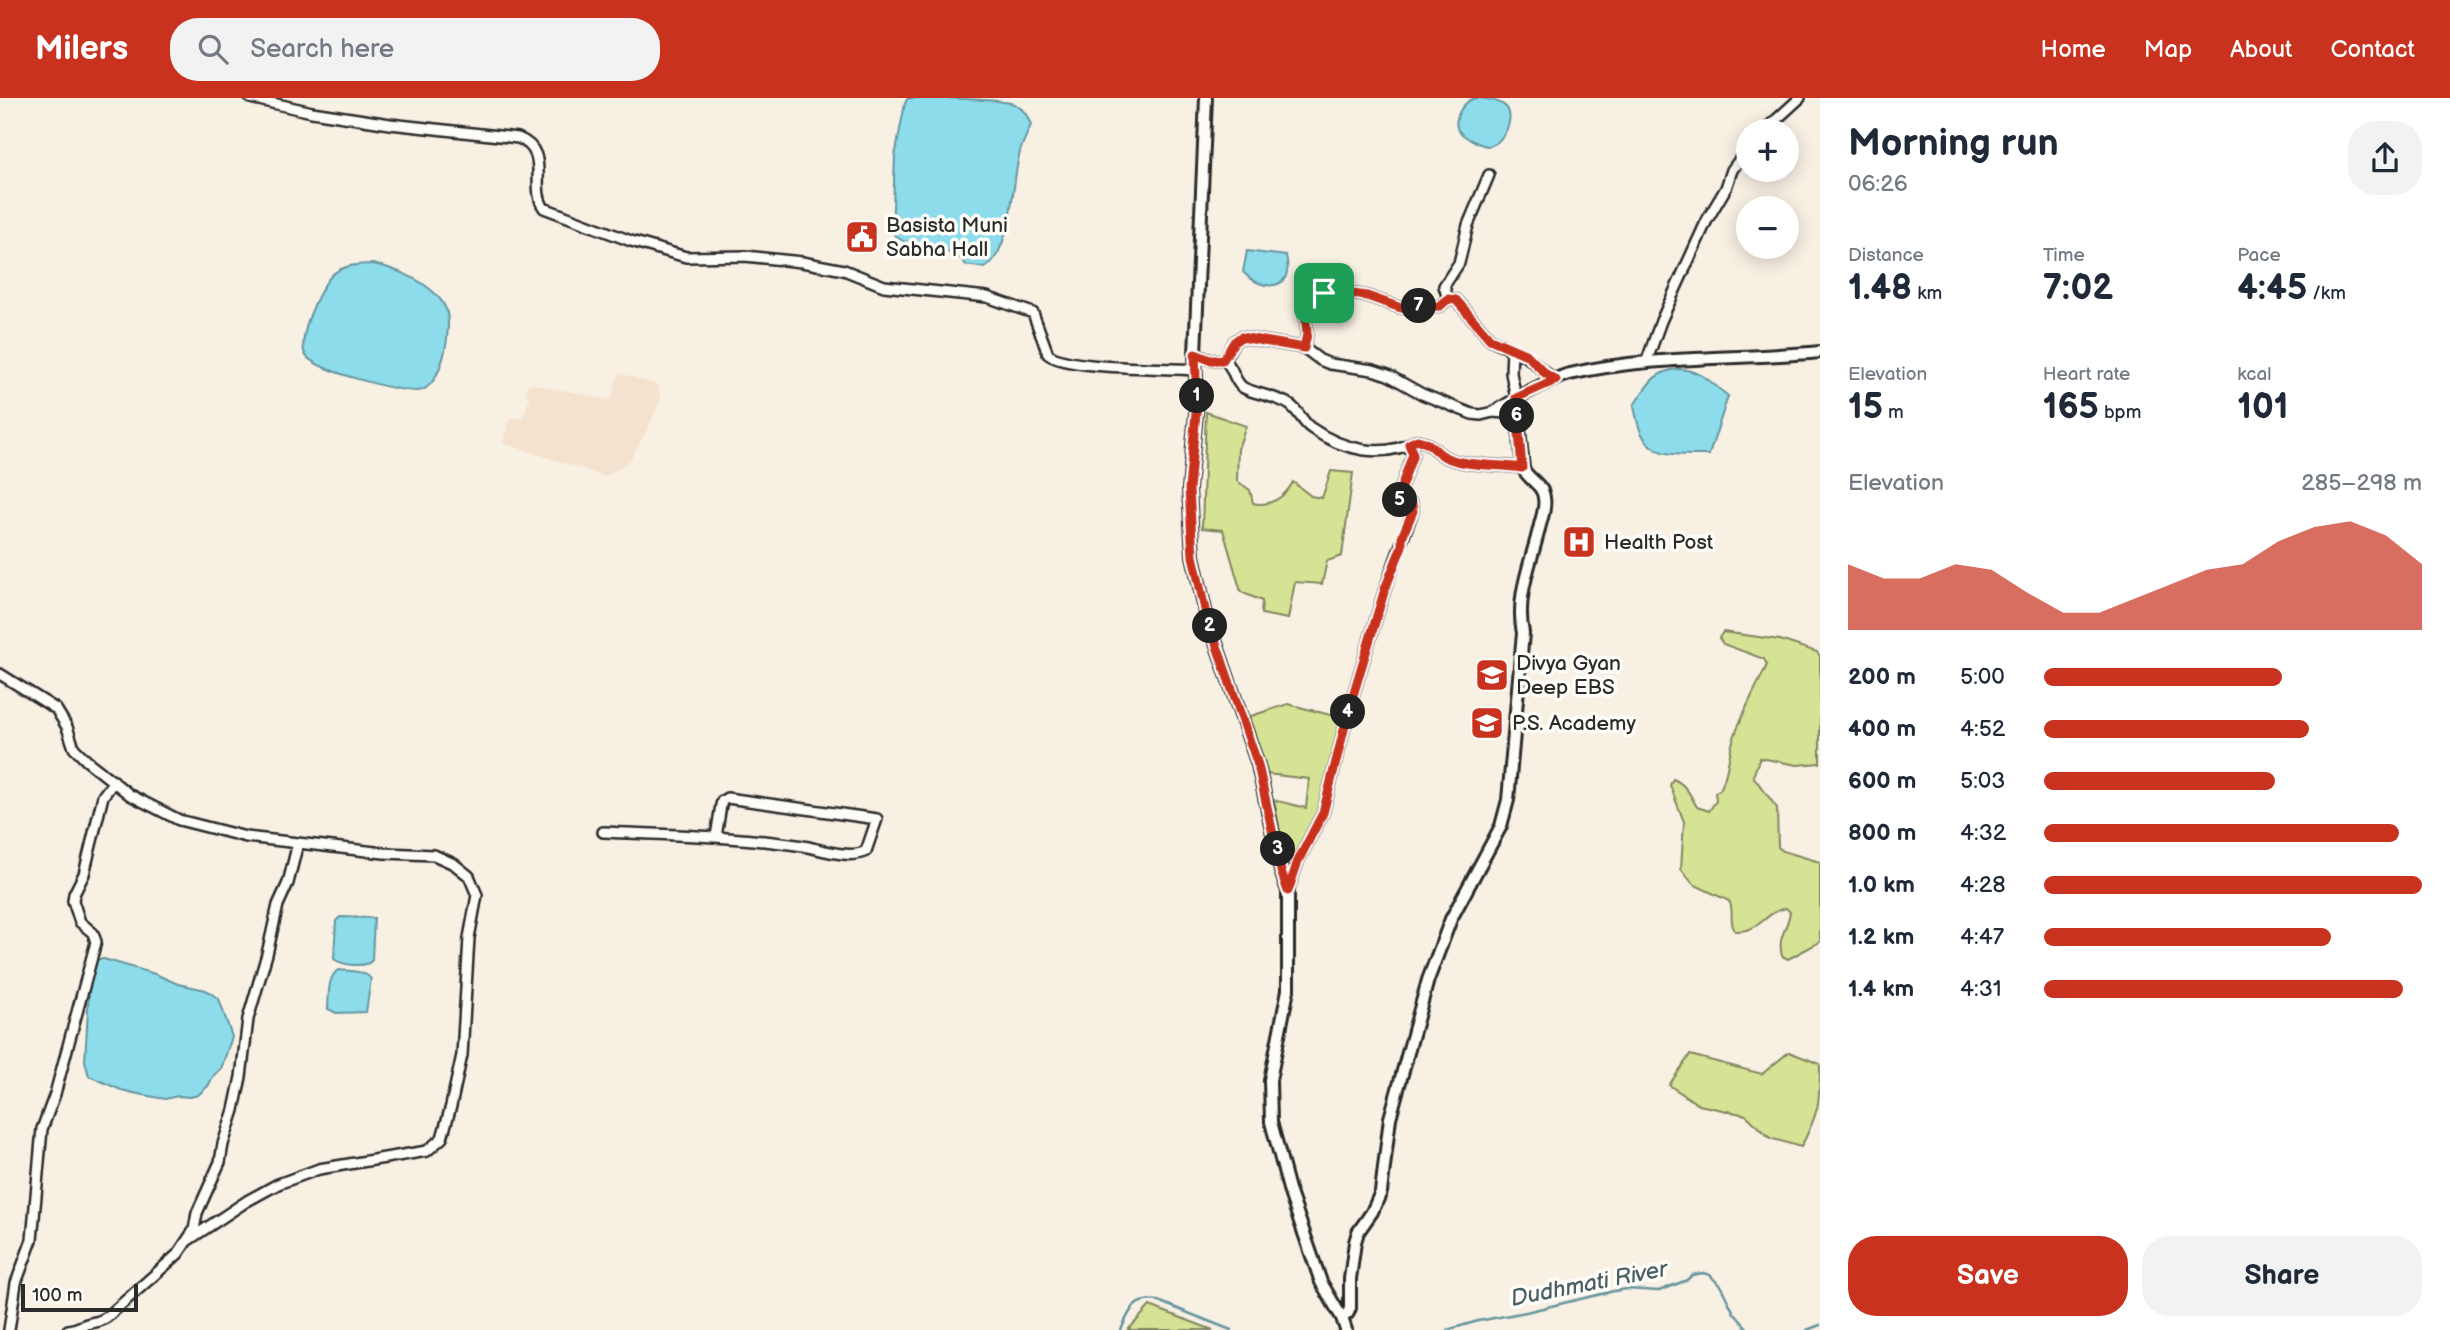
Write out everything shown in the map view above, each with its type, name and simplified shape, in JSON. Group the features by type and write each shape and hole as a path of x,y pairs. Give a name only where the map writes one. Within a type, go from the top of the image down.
{"street":[{"path":"250,98 313,113 518,138 533,149 540,172 540,202 544,208 631,241 686,257 745,256 802,262 844,270 884,286 987,297 1030,310 1036,317 1048,354 1060,360 1120,367 1196,370"},
{"path":"1206,98 1195,354 1197,402 1189,489 1193,556 1206,614 1258,765 1281,871 1288,891 1289,990 1270,1080 1271,1122 1290,1193 1321,1282 1346,1330"},
{"path":"1777,119 1800,98"},
{"path":"1646,363 1661,321 1707,220 1727,188 1736,164"},
{"path":"1448,299 1444,286 1459,263 1468,225 1489,175"},
{"path":"1304,348 1307,334 1304,301 1310,297 1338,292 1352,293 1401,308 1440,306 1448,299 1456,300 1490,339 1527,355 1556,380"},
{"path":"1223,360 1234,342 1241,337 1304,348 1330,364 1374,370 1422,394 1481,415 1493,412 1516,398 1568,375 1678,359 1820,352"},
{"path":"1342,1318 1350,1308 1351,1268 1358,1232 1373,1212 1381,1192 1390,1118 1428,980 1451,919 1501,826 1508,800 1523,633 1520,604 1545,499 1541,488 1528,478 1522,468 1511,373 1512,350"},
{"path":"1195,354 1210,360 1223,360 1231,365 1239,385 1289,404 1308,426 1326,438 1342,444 1380,452 1417,440 1431,443 1446,458 1522,468"},
{"path":"1493,412 1517,414"},
{"path":"1288,891 1298,861 1323,813 1360,670 1385,589 1402,546 1402,537 1413,511 1412,504 1401,501 1398,496 1413,454 1409,444"},
{"path":"0,674 56,709 67,727 74,748 130,795 179,820 246,837 384,853 434,855 454,864 474,883 477,895 469,938 462,1055 442,1138 427,1151 319,1169 278,1184 187,1241"},
{"path":"9,1330 16,1283 32,1240 42,1129 55,1094 96,942 93,933 80,922 73,901 74,894 84,874 103,796 114,781"},
{"path":"603,832 716,837 859,854 868,847 877,819 727,798 722,801 716,837"},
{"path":"68,1330 79,1329 89,1322 102,1327 178,1254 194,1230 197,1213 220,1162 234,1110 248,1019 278,905 288,883 298,843"}],"shaded area":[{"path":"619,373 658,385 661,398 649,427 630,460 606,477 503,443 510,417 522,419 530,398 526,394 528,383 611,400"}],"green space":[{"path":"1206,412 1246,426 1238,449 1237,481 1250,490 1253,503 1265,504 1276,500 1293,482 1311,496 1322,498 1331,471 1353,473 1342,556 1327,561 1322,584 1295,582 1288,619 1261,614 1262,601 1241,592 1223,530 1202,528"},
{"path":"1723,632 1780,640 1817,652 1820,656 1820,763 1797,765 1760,758 1753,776 1777,808 1778,847 1820,862 1820,942 1788,959 1782,956 1781,949 1790,912 1786,908 1778,910 1751,929 1735,931 1729,901 1693,884 1681,869 1684,822 1670,785 1673,779 1678,781 1688,791 1697,807 1709,811 1716,801 1715,792 1720,790 1723,784 1740,722 1767,665 1764,659 1723,644 1719,638"},
{"path":"1288,704 1342,718 1336,754 1321,810 1292,872 1285,858 1274,800 1306,808 1309,779 1267,774 1248,717"},
{"path":"1789,1052 1820,1064 1817,1107 1801,1147 1770,1138 1746,1115 1699,1105 1669,1085 1690,1055 1762,1074"},
{"path":"1150,1306 1213,1330 1128,1330"}],"water":[{"path":"908,98 1004,102 1020,108 1030,121 1031,125 1019,156 1006,233 994,259 985,268 966,265 962,259 934,245 923,246 906,242 892,232 895,156"},
{"path":"1475,98 1499,103 1509,112 1509,124 1503,136 1489,146 1476,143 1457,128 1461,110 1467,102"},
{"path":"1247,251 1286,256 1286,277 1275,285 1251,279 1243,272"},
{"path":"373,264 414,278 432,291 445,307 448,328 444,355 434,380 426,388 408,390 343,374 315,363 307,357 304,350 310,314 328,280 342,268"},
{"path":"1679,369 1700,375 1728,396 1709,455 1667,453 1657,450 1642,435 1634,405 1657,376"},
{"path":"340,917 374,918 372,960 369,963 351,965 334,959 336,921"},
{"path":"97,959 206,990 219,999 232,1037 221,1069 198,1095 165,1099 121,1090 89,1076 85,1061 90,974 93,962"},
{"path":"338,970 360,972 371,979 366,1012 336,1013 328,1009 330,982"}],"waterway":[{"name":"Dudhmati River","path":"1447,1330 1614,1291 1659,1291 1687,1280 1692,1275 1703,1273 1710,1275 1721,1287 1734,1313 1749,1330"},
{"name":"Dudhmati River","path":"1121,1330 1134,1307 1143,1301 1158,1301 1231,1330"},
{"name":"Dudhmati River","path":"1807,1330 1820,1325"}],"place":[{"name":"Basista Muni Sabha Hall","path":"862,237"},
{"name":"Health Post","path":"1579,542"},
{"name":"Divya Gyan Deep EBS","path":"1492,675"},
{"name":"P.S. Academy","path":"1487,723"}],"route":[{"path":"1324,293 1352,293 1401,308 1440,306 1448,299 1456,300 1490,339 1527,355 1556,380 1516,398 1522,468 1503,464 1469,463 1446,458 1431,443 1417,440 1409,444 1413,454 1398,496 1401,501 1412,504 1413,511 1402,537 1402,546 1385,589 1360,670 1323,813 1298,861 1288,891 1281,871 1258,765 1206,614 1193,556 1189,489 1197,402 1195,354 1210,360 1223,360 1234,342 1241,337 1304,348 1307,334 1304,301 1324,293"}]}
